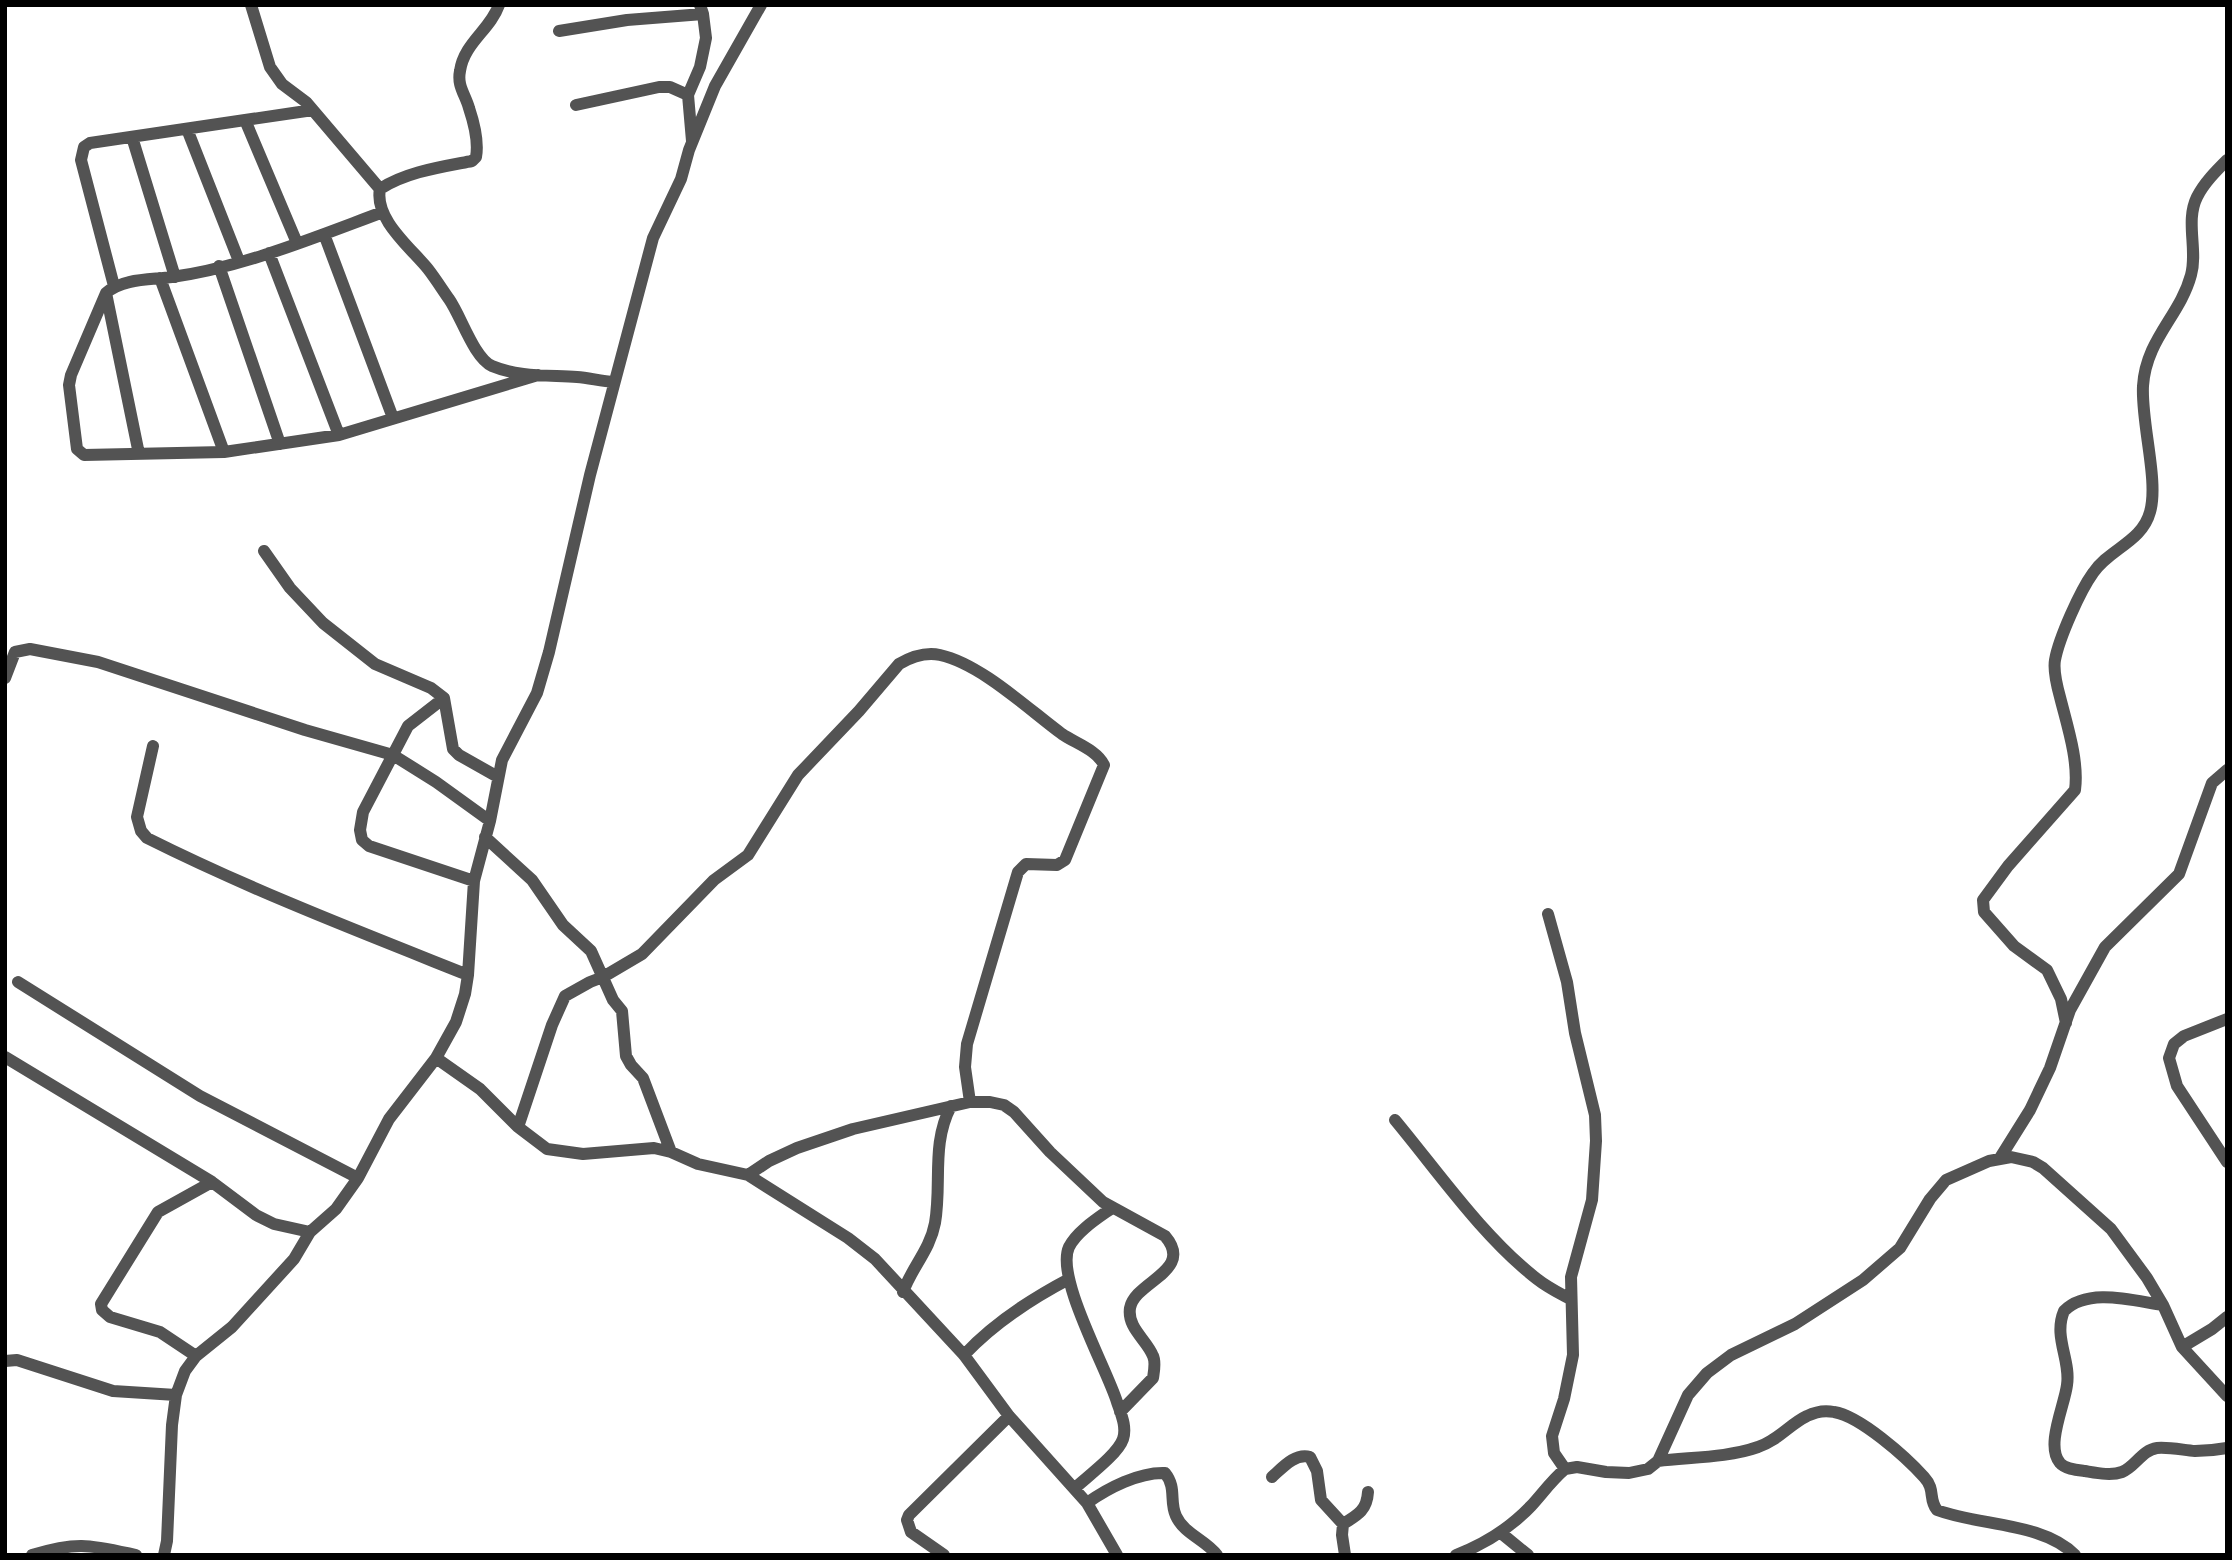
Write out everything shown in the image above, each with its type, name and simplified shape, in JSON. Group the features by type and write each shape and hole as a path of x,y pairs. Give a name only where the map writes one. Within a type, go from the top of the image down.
{"street":[{"path":"251,5 270,67 282,84 313,110 380,189"},
{"path":"499,5 496,15 474,39 460,70 459,85 469,106 476,134 476,157 401,179 380,189 378,196 383,212 404,245 427,268 454,307 477,351 489,365 538,375 578,377 614,383"},
{"path":"164,1555 167,1541 172,1425 179,1383 196,1356 243,1314 294,1259 310,1232 336,1209 358,1178 389,1119 436,1058 456,1022 468,975 474,881 498,777 508,745 537,693 546,662 614,383 653,238 681,178 692,142 715,86 761,5"},
{"path":"559,31 702,10 706,38 695,82 688,95 692,142"},
{"path":"576,105 659,87 670,87 688,95"},
{"path":"139,454 110,289 80,160 84,147 90,143 313,110"},
{"path":"245,120 297,243"},
{"path":"187,129 239,261"},
{"path":"132,137 175,277"},
{"path":"2066,1023 2061,999 2047,970 2014,946 1984,912 1983,900 2008,866 2075,790 2073,758 2054,663 2060,641 2093,572 2137,535 2150,514 2152,493 2143,408 2145,364 2190,279 2194,250 2191,217 2197,198 2227,160"},
{"path":"110,289 175,277 270,253 383,212"},
{"path":"324,234 393,418"},
{"path":"270,253 339,435"},
{"path":"219,266 280,444"},
{"path":"160,278 224,452"},
{"path":"110,289 69,385 78,449 84,455 224,452 339,435 538,375"},
{"path":"264,551 290,588 323,623 375,664 431,688 443,698 453,749 498,777"},
{"path":"5,678 15,652 22,650 30,649 98,662 304,730 393,755 490,821"},
{"path":"518,1127 559,1005 565,996 642,954 713,880 748,855 798,775 859,711 898,664 917,656 942,655 974,670 1020,701 1064,736 1096,754 1104,765 1065,860 1057,865 1026,864 1018,872 967,1044 965,1067 970,1102"},
{"path":"443,698 408,726 363,812 360,830 362,840 369,846 474,881"},
{"path":"153,746 137,817 141,831 147,838 261,891 468,975"},
{"path":"2000,1158 2030,1110 2050,1068 2070,1010 2105,947 2179,874 2212,783 2227,770"},
{"path":"485,837 532,880 563,925 591,951 613,1000 622,1011 626,1056 643,1078 671,1152"},
{"path":"1548,914 1563,961 1575,1034 1595,1115 1596,1141 1592,1200 1570,1277 1573,1355 1564,1399 1552,1436 1554,1453 1565,1469"},
{"path":"18,982 200,1096 358,1178"},
{"path":"2227,1019 2184,1036 2174,1044 2169,1058 2177,1086 2227,1162"},
{"path":"5,1057 212,1182 256,1214 274,1224 310,1232"},
{"path":"436,1058 480,1089 518,1127 547,1149 583,1154 654,1148 671,1152 698,1164 748,1175 848,1238 875,1259 964,1355 1009,1416 1087,1503 1117,1555"},
{"path":"748,1175 769,1161 797,1148 853,1129 970,1102 1003,1105 1014,1112 1050,1152 1103,1202 1165,1236 1172,1243 1173,1260 1168,1268 1134,1299 1130,1310 1132,1324 1154,1358 1153,1378 1120,1412"},
{"path":"903,1292 909,1274 931,1243 937,1205 940,1134 951,1107"},
{"path":"1395,1120 1446,1184 1520,1265 1570,1300"},
{"path":"1456,1555 1501,1533 1528,1509 1565,1469 1577,1467 1629,1473 1648,1469 1658,1461 1688,1395 1707,1373 1731,1355 1795,1324 1863,1280 1900,1248 1930,1199 1947,1180 2000,1158 2019,1157 2043,1168 2102,1221 2132,1254 2163,1305 2182,1347 2227,1396"},
{"path":"196,1356 160,1332 110,1317 102,1310 101,1304 158,1212 212,1182"},
{"path":"1075,1488 1122,1442 1124,1423 1111,1381 1089,1335 1069,1279 1066,1259 1070,1246 1095,1220 1112,1208"},
{"path":"964,1355 1024,1305 1069,1279"},
{"path":"2163,1305 2091,1299 2072,1304 2064,1311 2061,1339 2068,1381 2056,1426 2057,1458 2060,1463 2073,1469 2109,1474 2120,1473 2155,1449 2204,1451 2227,1448"},
{"path":"2182,1347 2227,1317"},
{"path":"5,1361 17,1360 113,1391 176,1395"},
{"path":"1658,1461 1724,1454 1759,1447 1805,1417 1816,1412 1834,1412 1852,1419 1874,1434 1919,1471 1930,1483 1932,1502 1937,1510 2040,1535 2064,1545 2076,1555"},
{"path":"943,1555 911,1532 907,1520 909,1515 1009,1416"},
{"path":"1272,1477 1296,1458 1306,1455 1310,1457 1318,1471 1321,1500 1343,1524 1345,1555"},
{"path":"1087,1503 1101,1493 1142,1477 1165,1473 1172,1481 1176,1516 1185,1528 1217,1555"},
{"path":"1343,1524 1363,1510 1368,1492"},
{"path":"1501,1533 1528,1555"},
{"path":"32,1555 59,1547 83,1544 136,1555"}]}
